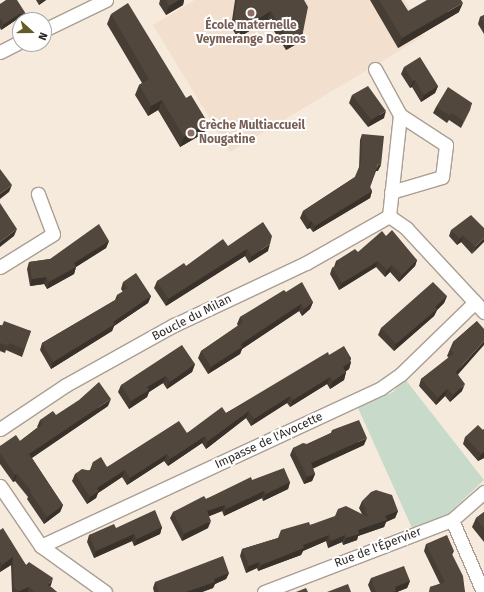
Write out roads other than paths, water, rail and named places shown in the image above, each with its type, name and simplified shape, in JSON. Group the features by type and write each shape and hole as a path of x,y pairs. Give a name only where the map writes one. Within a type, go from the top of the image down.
{"street":[{"path":"52,26 106,0"},
{"path":"0,52 12,46"},
{"path":"375,69 400,115 446,144 442,177 392,192"},
{"path":"400,115 389,216 406,228 479,307"},
{"path":"0,267 53,234 38,194"},
{"name":"Boucle du Milan","path":"0,429 66,385 174,325 306,263 389,216"},
{"name":"Impasse de l'Avocette","path":"41,546 381,388 401,374 479,307"},
{"path":"0,486 41,546 105,592"},
{"name":"Rue de l'Épervier","path":"264,592 452,520 484,492"},
{"path":"452,520 483,592"}],"place":[{"name":"École maternelle Veymerange Desnos","path":"251,13"},
{"name":"Crèche Multiaccueil Nougatine","path":"191,133"}]}
